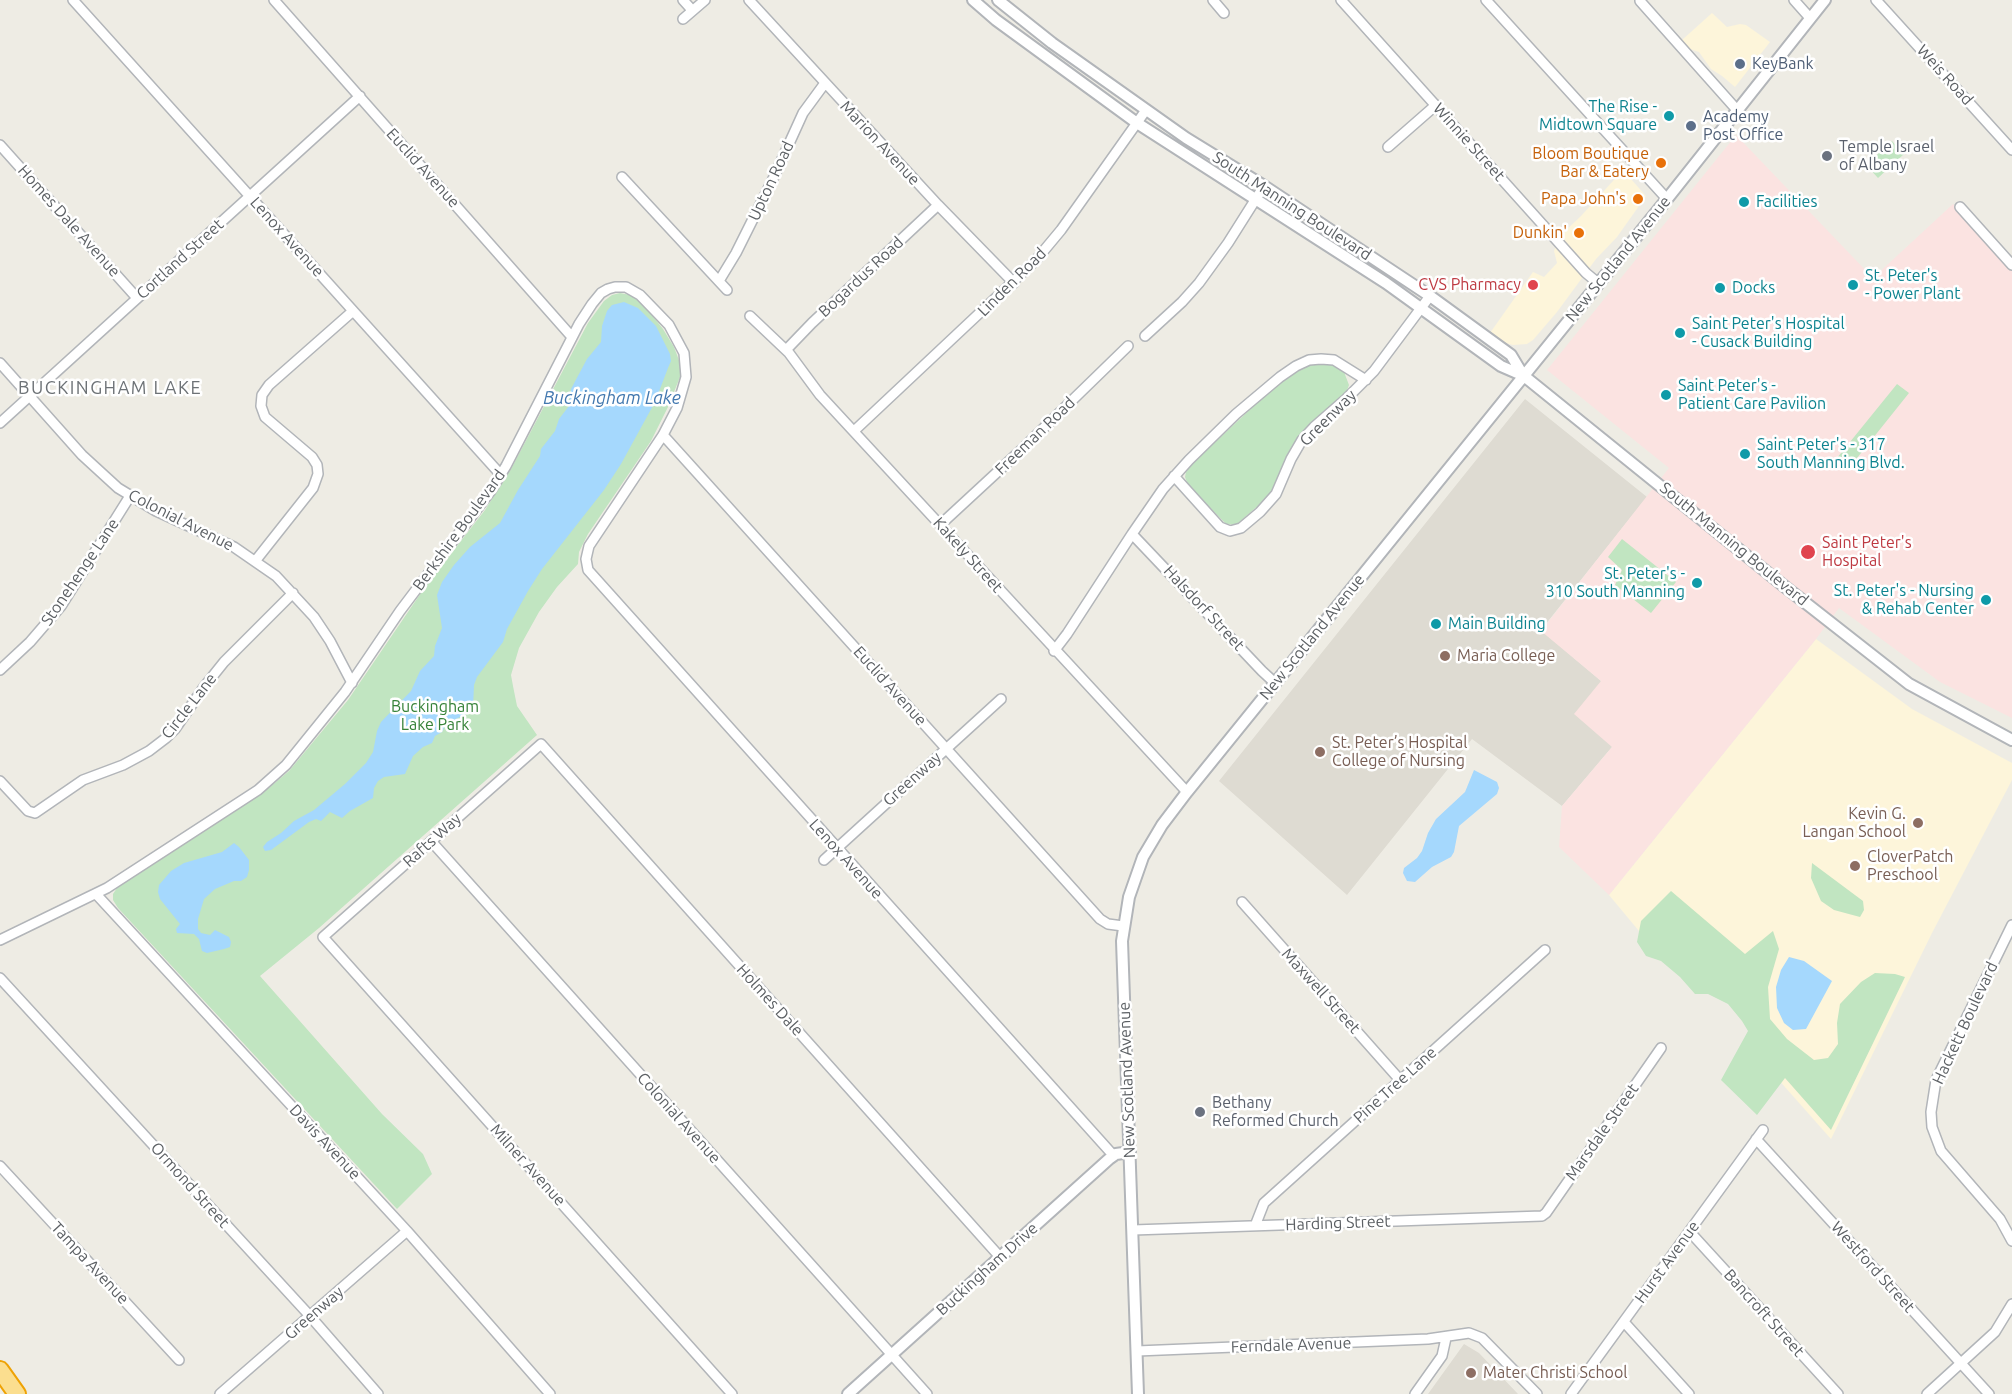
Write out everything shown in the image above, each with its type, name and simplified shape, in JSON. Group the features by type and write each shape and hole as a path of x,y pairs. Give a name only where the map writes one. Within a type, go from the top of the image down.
{"highway":[{"path":"0,1370 17,1393"}],"street":[{"name":"Lenox Avenue","path":"73,0 501,475"},
{"name":"Euclid Avenue","path":"273,0 572,337"},
{"path":"683,0 692,10"},
{"path":"682,19 705,0"},
{"name":"Marion Avenue","path":"749,0 938,205 1014,283"},
{"name":"South Manning Boulevard","path":"973,0 996,20 1137,123 1256,198 1421,308 1501,366 1524,375 1909,684 2012,740"},
{"path":"1213,0 1224,13"},
{"name":"Winnie Street","path":"1341,0 1586,273 1598,283"},
{"path":"1486,0 1667,199"},
{"path":"1794,0 1810,18"},
{"name":"New Scotland Avenue","path":"1138,1394 1122,954 1124,926 1131,890 1143,857 1162,825 1187,792 1825,0"},
{"name":"Weis Road","path":"1876,0 2012,150"},
{"path":"1640,1 1737,110"},
{"name":"South Manning Boulevard","path":"996,20 1002,4 1052,43 1186,138 1264,186 1430,296 1511,355 1524,375"},
{"path":"1044,55 1052,43"},
{"name":"Upton Road","path":"719,281 774,179 803,113 825,83"},
{"name":"Cortland Street","path":"0,423 360,96"},
{"path":"1388,147 1436,105"},
{"name":"Linden Road","path":"854,431 1014,283 1053,240 1146,110"},
{"name":"Homes Dale Avenue","path":"0,145 137,297"},
{"path":"622,177 727,290"},
{"path":"1144,336 1182,302 1199,283 1228,243 1264,186"},
{"name":"Bogardus Road","path":"786,351 812,323 938,205"},
{"path":"1960,207 2012,265"},
{"name":"Berkshire Boulevard","path":"0,940 96,894 266,784 299,751 352,683 400,611 473,517 501,475 572,337 594,300 601,293 615,287 626,287 640,295 674,333 684,353 686,372 681,397 663,435 596,536 587,551 586,559"},
{"name":"Greenway","path":"1174,476 1220,527 1228,531 1239,530 1274,496 1294,452 1306,435 1366,380 1430,296"},
{"path":"255,560 313,488 318,474 312,457 266,417 261,406 262,395 269,385 353,311"},
{"name":"Kakely Street","path":"750,316 786,351 809,382 1054,651 1187,792"},
{"name":"Freeman Road","path":"940,525 1128,346"},
{"name":"Greenway","path":"1054,651 1132,534 1174,476 1236,414 1280,377 1302,362 1321,358 1332,360 1366,380"},
{"name":"Colonial Avenue","path":"0,363 82,455 130,496 156,512 234,546 276,576 322,629 352,683"},
{"name":"Euclid Avenue","path":"663,435 1100,919 1108,924 1124,926"},
{"name":"Stonehenge Lane","path":"0,670 30,642 61,606 130,496"},
{"name":"Halsdorf Street","path":"1132,534 1275,683"},
{"name":"Lenox Avenue","path":"586,559 586,567 591,576 1113,1155"},
{"name":"Circle Lane","path":"0,780 28,811 33,813 77,784 133,761 166,738 216,671 293,593"},
{"name":"Greenway","path":"824,860 1001,699"},
{"name":"Rafts Way","path":"323,937 541,744"},
{"name":"Holmes Dale","path":"541,744 1000,1257"},
{"name":"Colonial Avenue","path":"431,841 927,1394"},
{"name":"Davis Avenue","path":"96,894 407,1231 550,1394"},
{"name":"Maxwell Street","path":"1242,902 1400,1080"},
{"name":"Hackett Boulevard","path":"2012,925 1936,1080 1931,1112 1932,1127 1941,1151 2000,1220 2012,1241"},
{"name":"Milner Avenue","path":"323,937 732,1394"},
{"name":"Pine Tree Lane","path":"1255,1226 1264,1203 1545,950"},
{"name":"Ormond Street","path":"0,978 310,1316 378,1394"},
{"name":"Marsdale Street","path":"1543,1216 1661,1048"},
{"name":"Hurst Avenue","path":"1571,1394 1763,1130"},
{"name":"Westford Street","path":"1756,1139 1989,1394"},
{"path":"1113,1155 1130,1152"},
{"name":"Buckingham Drive","path":"848,1394 1113,1155"},
{"name":"Tampa Avenue","path":"0,1167 179,1360"},
{"name":"Harding Street","path":"1133,1230 1543,1216"},
{"name":"Greenway","path":"220,1394 407,1231"},
{"name":"Bancroft Street","path":"1690,1232 1838,1394"},
{"path":"1927,1394 1995,1332 2012,1304"},
{"path":"1624,1322 1689,1394"},
{"name":"Ferndale Avenue","path":"1137,1351 1446,1338 1467,1333 1482,1338 1537,1394"},
{"path":"1415,1394 1442,1356 1446,1338"}],"shaded area":[{"path":"1712,13 1727,27 1746,25 1770,42 1735,87 1711,69 1699,52 1690,49 1682,40"},
{"name":"Saint Peter's Hospital","path":"1736,135 1873,278 1953,204 2012,270 2012,718 1940,682 1839,608 1609,895 1559,847 1562,806 1612,747 1574,714 1601,681 1541,631 1669,468 1547,370"},
{"path":"1623,170 1646,196 1617,237 1596,259 1557,312 1527,344 1513,345 1502,342 1490,333 1533,272 1544,277 1557,263 1554,251 1560,236"},
{"name":"Maria College","path":"1525,399 1647,497 1541,630 1601,681 1612,747 1562,806 1472,739 1347,895 1219,781"},
{"path":"1816,639 1912,709 2012,763 2012,780 1932,933 1831,1139 1746,1043 1762,1019 1654,949 1609,895"},
{"name":"Mater Christi School","path":"1464,1344 1479,1353 1518,1394 1428,1394"}],"green space":[{"path":"1892,141 1904,154 1878,178 1866,165"},
{"name":"Buckingham Lake Park","path":"620,293 630,295 643,304 663,329 680,363 680,377 651,441 588,534 579,552 578,564 539,612 519,648 511,675 517,706 537,735 319,928 260,976 382,1114 423,1154 432,1174 397,1209 118,908 113,900 113,894 117,888 270,787 289,771 348,700 425,587 485,510 511,469 588,323 604,301"},
{"path":"1322,363 1332,365 1344,372 1349,385 1346,393 1300,435 1271,492 1236,525 1226,524 1188,485 1186,472 1194,462 1287,377 1308,365"},
{"path":"1897,384 1909,393 1849,468 1837,458"},
{"path":"1622,539 1676,582 1651,613 1615,585 1622,570 1608,557"},
{"path":"1812,863 1863,901 1864,910 1860,917 1834,910 1821,901 1811,878"},
{"path":"1671,891 1745,954 1773,931 1779,949 1768,987 1770,1019 1787,1039 1814,1060 1828,1058 1838,1044 1837,1023 1840,1004 1861,982 1875,973 1905,977 1831,1130 1785,1078 1757,1115 1721,1080 1748,1031 1742,1021 1728,1004 1708,994 1695,994 1661,961 1646,956 1637,942 1641,921"}],"water":[{"name":"Buckingham Lake","path":"624,302 638,308 656,326 670,354 671,361 655,402 621,464 604,490 542,569 507,629 503,642 477,677 474,685 473,708 446,724 432,743 413,756 405,774 384,777 378,781 374,788 373,798 342,818 330,812 321,821 316,819 309,822 271,850 265,851 263,847 267,842 294,821 314,810 366,763 373,752 381,722 411,691 420,671 434,656 442,628 437,595 442,582 470,547 500,523 540,456 541,449 555,431 559,419 569,406 571,389 587,359 601,342 602,326 607,311 612,305"},
{"path":"1474,770 1497,782 1499,788 1497,794 1459,826 1451,857 1432,867 1415,882 1407,881 1403,873 1404,868 1422,851 1436,819 1465,792"},
{"path":"234,843 249,860 249,870 247,877 241,881 234,881 215,889 204,899 198,919 198,929 201,933 210,935 215,930 229,937 231,942 230,947 207,953 202,951 199,939 194,934 177,933 176,929 180,924 160,899 159,885 171,871 184,863 222,852"},
{"path":"1789,957 1804,961 1832,981 1806,1029 1793,1030 1784,1023 1777,1008 1776,987 1781,970"}],"place":[{"name":"KeyBank","path":"1740,64"},
{"name":"The Rise - Midtown Square","path":"1669,116"},
{"name":"Academy Post Office","path":"1691,126"},
{"name":"Temple Israel of Albany","path":"1827,156"},
{"name":"Bloom Boutique Bar & Eatery","path":"1661,163"},
{"name":"Papa John's","path":"1638,199"},
{"name":"Facilities","path":"1744,202"},
{"name":"Dunkin'","path":"1579,233"},
{"name":"CVS Pharmacy","path":"1533,285"},
{"name":"St. Peter's - Power Plant","path":"1853,285"},
{"name":"Docks","path":"1720,288"},
{"name":"Saint Peter's Hospital - Cusack Building","path":"1680,333"},
{"name":"Saint Peter's - Patient Care Pavilion","path":"1666,395"},
{"name":"Saint Peter's - 317 South Manning Blvd.","path":"1745,454"},
{"name":"Saint Peter's Hospital","path":"1808,552"},
{"name":"St. Peter's - 310 South Manning","path":"1697,583"},
{"name":"St. Peter's - Nursing & Rehab Center","path":"1986,600"},
{"name":"Main Building","path":"1436,624"},
{"name":"Maria College","path":"1445,656"},
{"name":"St. Peter’s Hospital College of Nursing","path":"1320,752"},
{"name":"Kevin G. Langan School","path":"1918,823"},
{"name":"CloverPatch Preschool","path":"1855,866"},
{"name":"Bethany Reformed Church","path":"1200,1112"},
{"name":"Mater Christi School","path":"1471,1373"}],"district":[{"name":"BUCKINGHAM LAKE","path":"110,388"}]}
